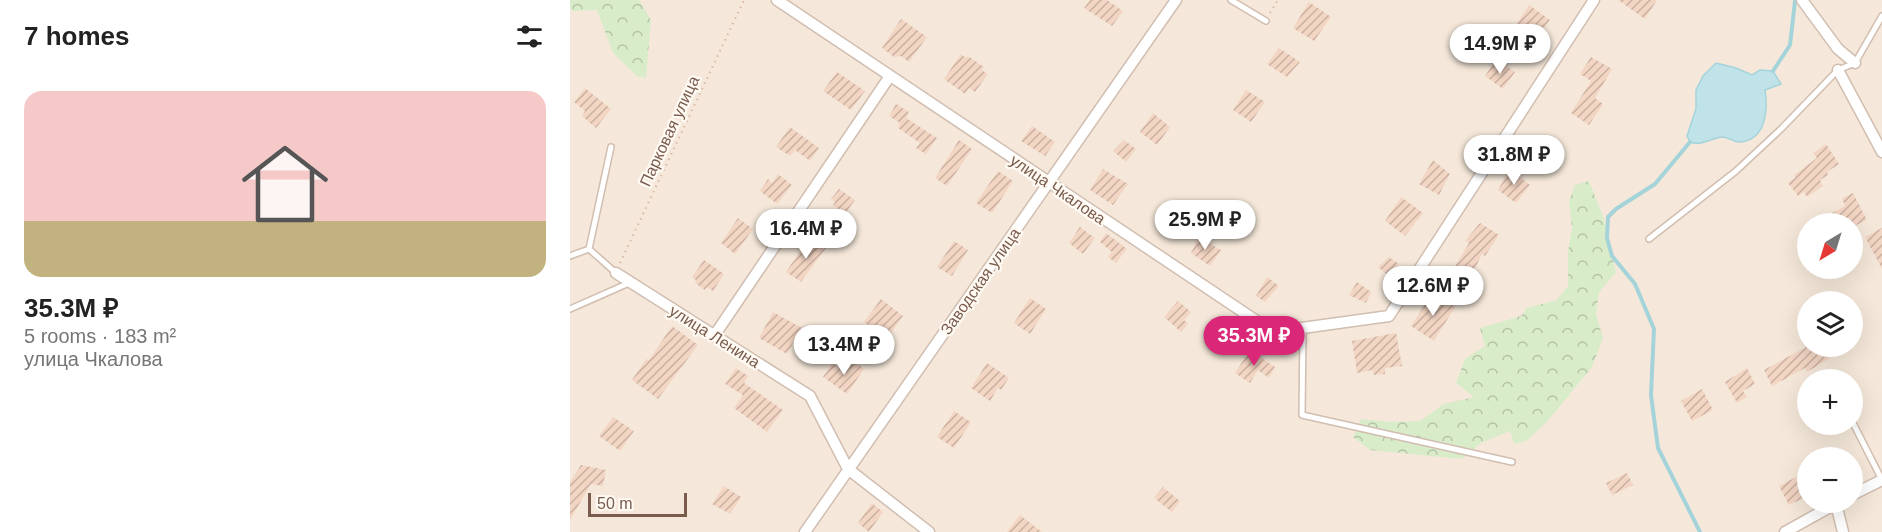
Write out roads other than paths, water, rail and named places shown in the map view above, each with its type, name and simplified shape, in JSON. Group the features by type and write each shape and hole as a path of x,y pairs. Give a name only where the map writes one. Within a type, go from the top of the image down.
{"street":[{"name":"улица Чкалова","path":"777,0 1273,332 1389,316 1594,0"},
{"name":"Заводская улица","path":"805,532 1176,0"},
{"path":"1804,3 1838,49 1855,63"},
{"path":"1838,70 1882,152"},
{"path":"714,336 890,76"},
{"name":"улица Ленина","path":"616,273 810,396 848,469 929,532"},
{"path":"1863,490 1882,480"},
{"path":"1785,532 1819,513"},
{"path":"1839,513 1844,532"}],"lane":[{"path":"1231,0 1266,21"},
{"path":"1649,239 1736,171 1781,129 1838,70 1855,63 1882,16"},
{"path":"589,249 611,147"},
{"path":"570,256 589,249"},
{"path":"589,249 616,273"},
{"path":"570,309 630,282"},
{"path":"1303,328 1302,415 1512,462"},
{"path":"1859,435 1882,480"}],"water":[{"path":"1716,63 1752,75 1760,70 1773,71 1781,84 1765,90 1766,106 1763,123 1755,136 1748,140 1737,142 1721,137 1694,143 1690,142 1687,136 1696,109 1696,90 1703,76"}],"waterway":[{"path":"1773,71 1790,45 1795,1 1797,0"},
{"path":"1690,142 1655,184 1616,209 1608,217 1607,238 1612,256 1635,284 1654,329 1651,395 1658,448 1700,532"}]}
